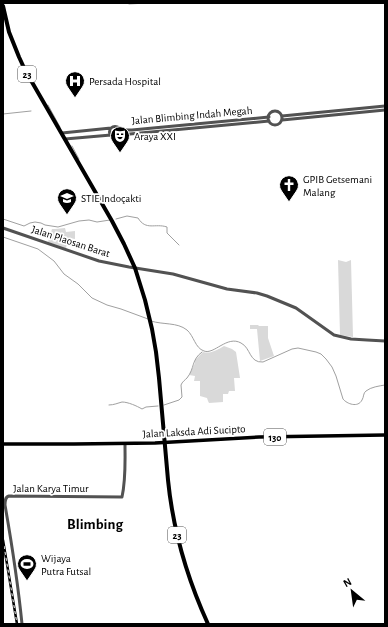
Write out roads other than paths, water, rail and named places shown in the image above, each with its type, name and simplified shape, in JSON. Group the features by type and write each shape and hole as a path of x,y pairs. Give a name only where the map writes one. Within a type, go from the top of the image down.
{"highway":[{"name":"23","path":"3,6 9,32 28,76 112,220 135,268 145,300 156,352 170,501 185,565 208,624"}],"main road":[{"name":"Jalan Laksda Adi Sucipto","path":"3,444 125,444 259,437 385,435"}],"street":[{"path":"282,118 385,106"},
{"path":"282,118 385,110"},
{"path":"275,112 279,112 282,118 281,122 277,125 273,125 269,121 271,113 275,112"},
{"name":"Jalan Blimbing Indah Megah","path":"117,127 132,130 269,117"},
{"name":"Jalan Blimbing Indah Megah","path":"119,135 269,121"},
{"path":"62,133 114,127 117,127 120,130 119,135 115,137 111,135 65,139"},
{"path":"111,128 111,135"},
{"path":"77,132 74,135 77,138"},
{"name":"Jalan Plaosan Barat","path":"3,228 99,261 173,274 234,290 257,293 296,308 336,336 367,340 385,340"},
{"name":"Jalan Karya Timur","path":"22,624 21,606 5,505 6,498 8,496 122,497 126,467 125,444"}],"waterway":[{"path":"129,4 147,3"},
{"path":"48,105 60,127"},
{"path":"3,114 31,111"},
{"path":"72,146 79,159"},
{"path":"116,219 127,216 138,218 141,222 148,226 167,227 167,233 179,245"},
{"path":"3,219 24,226 35,222 58,227 79,221 89,220 97,222 110,220"},
{"path":"3,237 38,249 54,261 64,274 78,284 92,298 107,305 148,319"},
{"path":"151,321 183,327 187,330 197,345 204,351 212,350 231,341 236,341 244,345 253,358 258,362 263,362 292,349 298,348 321,354 332,367 343,399 350,404 358,404 362,400 366,391 385,385"},
{"path":"164,405 179,400 182,397 181,384 187,378 196,358 202,352"},
{"path":"109,405 124,402 142,409 146,407 158,406"}],"railway":[{"path":"3,540 17,624"}],"place":[{"name":"Persada Hospital","path":"75,98"},
{"name":"Araya XXI","path":"120,153"},
{"name":"GPIB Getsemani Malang","path":"289,202"},
{"name":"STIE Indoçakti","path":"67,215"},
{"name":"Wijaya Putra Futsal","path":"27,581"}],"district":[{"name":"Blimbing","path":"95,524"}]}
